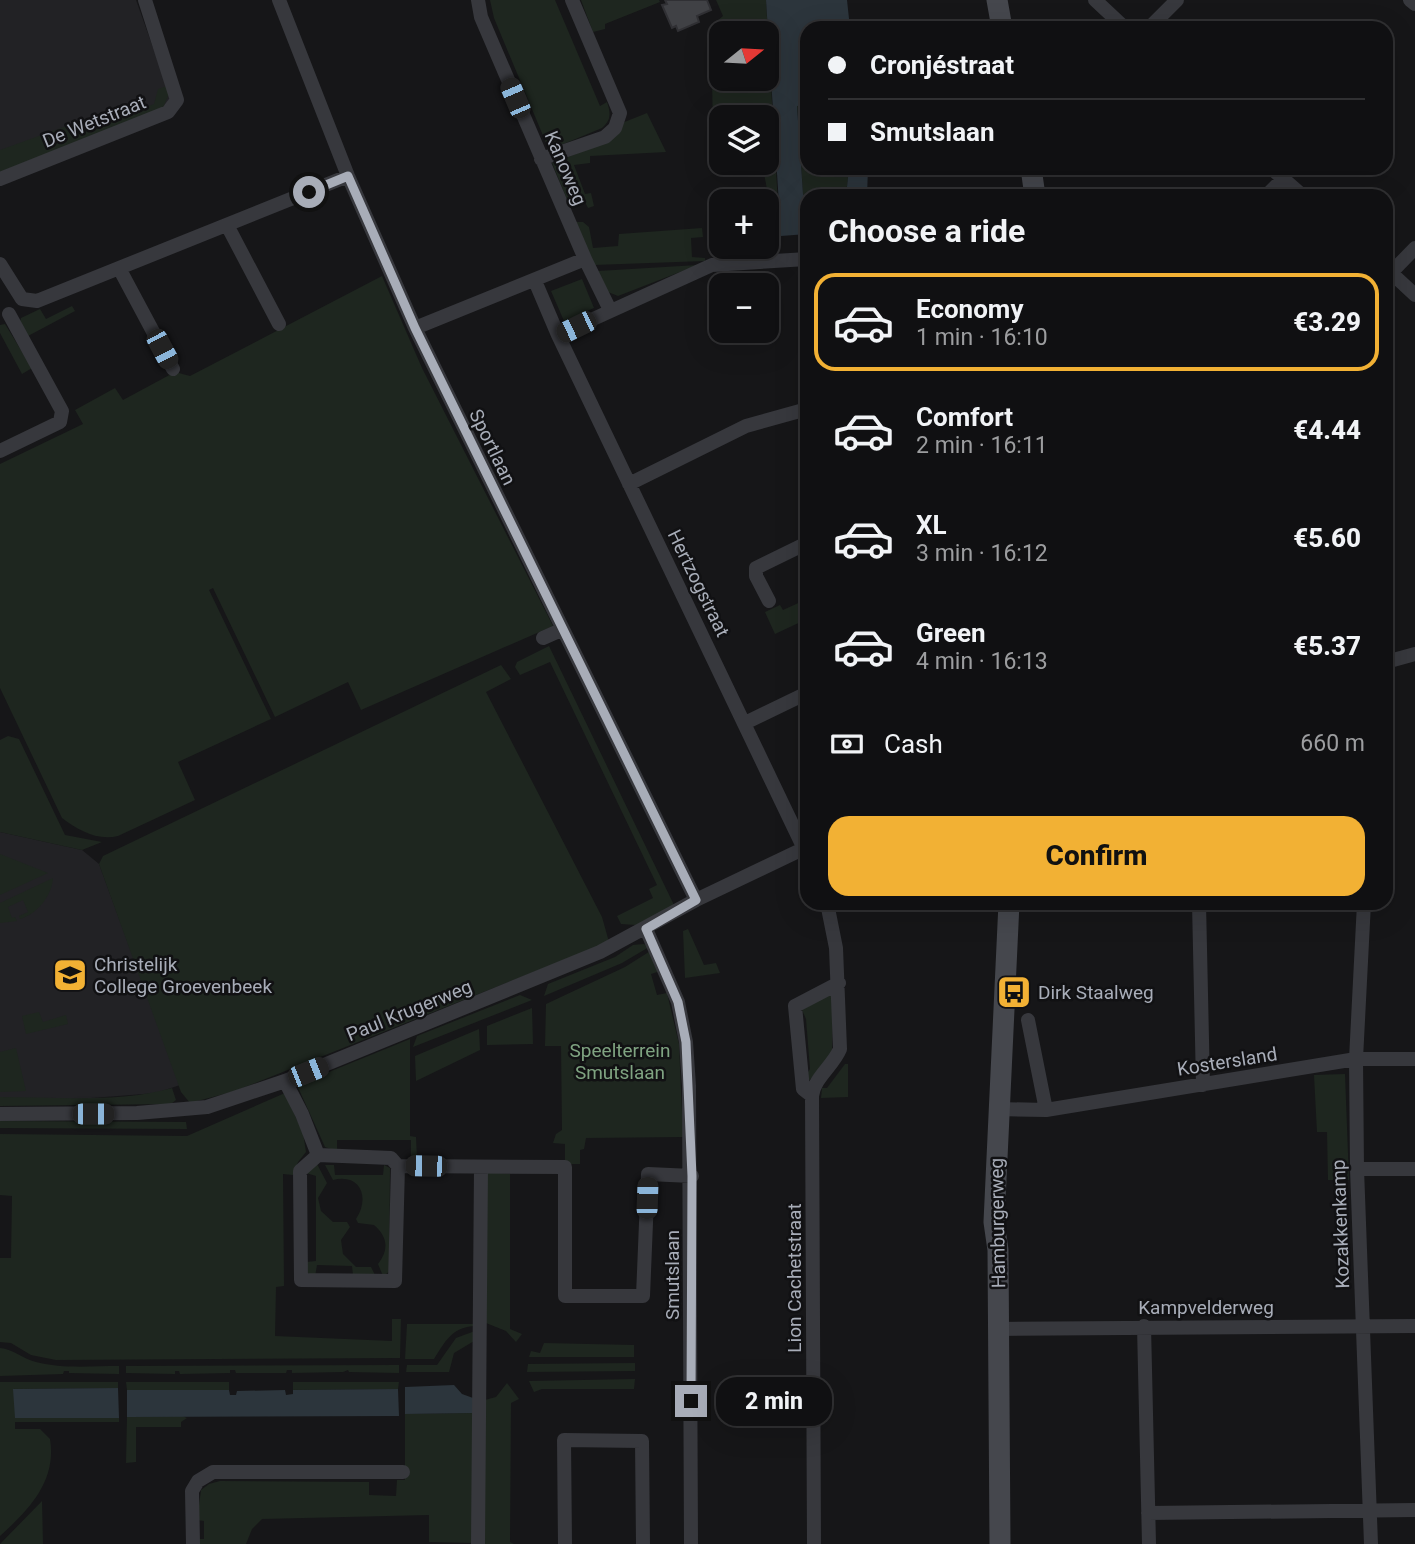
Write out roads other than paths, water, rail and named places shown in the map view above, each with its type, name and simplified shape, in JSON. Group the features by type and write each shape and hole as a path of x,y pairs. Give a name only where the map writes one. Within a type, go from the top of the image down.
{"street":[{"name":"De Wetstraat","path":"0,179 168,112 177,100 174,85 145,0"},
{"name":"Sportlaan","path":"279,0 348,176 415,328 561,630 696,900"},
{"name":"Kanoweg","path":"478,0 481,17 541,159 610,310"},
{"path":"541,159 605,137 615,128 620,113 572,0"},
{"path":"998,0 1001,21"},
{"path":"1012,21 1013,0"},
{"path":"1094,0 1117,21"},
{"path":"1156,21 1177,0"},
{"path":"1410,0 1415,4"},
{"path":"1279,175 1295,189"},
{"path":"22,299 37,301 348,176"},
{"path":"1273,189 1283,179"},
{"path":"227,225 279,324"},
{"path":"1393,268 1415,248"},
{"path":"415,328 585,259"},
{"path":"558,335 712,265 800,259"},
{"path":"0,264 22,299"},
{"path":"119,268 173,369"},
{"path":"1393,277 1415,295"},
{"name":"Hertzogstraat","path":"535,281 558,335 800,838"},
{"path":"0,451 60,422 62,411 5,316 17,309 22,299"},
{"path":"629,484 746,426 800,411"},
{"path":"769,601 756,576 756,568 800,546"},
{"path":"543,638 561,630"},
{"path":"1393,660 1415,654"},
{"path":"745,723 800,696"},
{"name":"Paul Krugerweg","path":"0,1114 137,1113 207,1107 285,1081 600,952 696,900 800,853"},
{"path":"812,1096 813,1087 835,1061 840,1049 836,948 828,910"},
{"name":"Hamburgerweg","path":"1000,1544 998,1250 994,1222 1009,910"},
{"path":"1199,910 1203,1084"},
{"name":"Kozakkenkamp","path":"1364,910 1356,1059 1357,1169 1371,1544"},
{"name":"Smutslaan","path":"646,929 678,1002 686,1042 692,1176 691,1544"},
{"name":"Lion Cachetstraat","path":"814,1544 812,1096 803,1089 795,1006 839,984"},
{"path":"1028,1020 1046,1110"},
{"name":"Kostersland","path":"998,1109 1046,1110 1356,1059 1415,1059"},
{"path":"285,1081 318,1155"},
{"path":"318,1155 391,1158 398,1166 395,1281 300,1280 300,1171 318,1155"},
{"path":"398,1166 565,1167 565,1296 643,1296 648,1174 692,1176"},
{"path":"478,1544 481,1167"},
{"path":"1357,1169 1415,1169"},
{"path":"1144,1326 1149,1544"},
{"name":"Kampvelderweg","path":"998,1329 1415,1326"},
{"path":"565,1544 564,1440 642,1441 643,1544"},
{"path":"192,1544 192,1492 198,1481 213,1472 403,1472"},
{"path":"1148,1513 1370,1508 1415,1510"}],"place":[{"name":"Christelijk College Groevenbeek","path":"70,975"},
{"name":"Dirk Staalweg","path":"1014,992"}],"park label":[{"name":"Speelterrein Smutslaan","path":"620,1061"}]}
